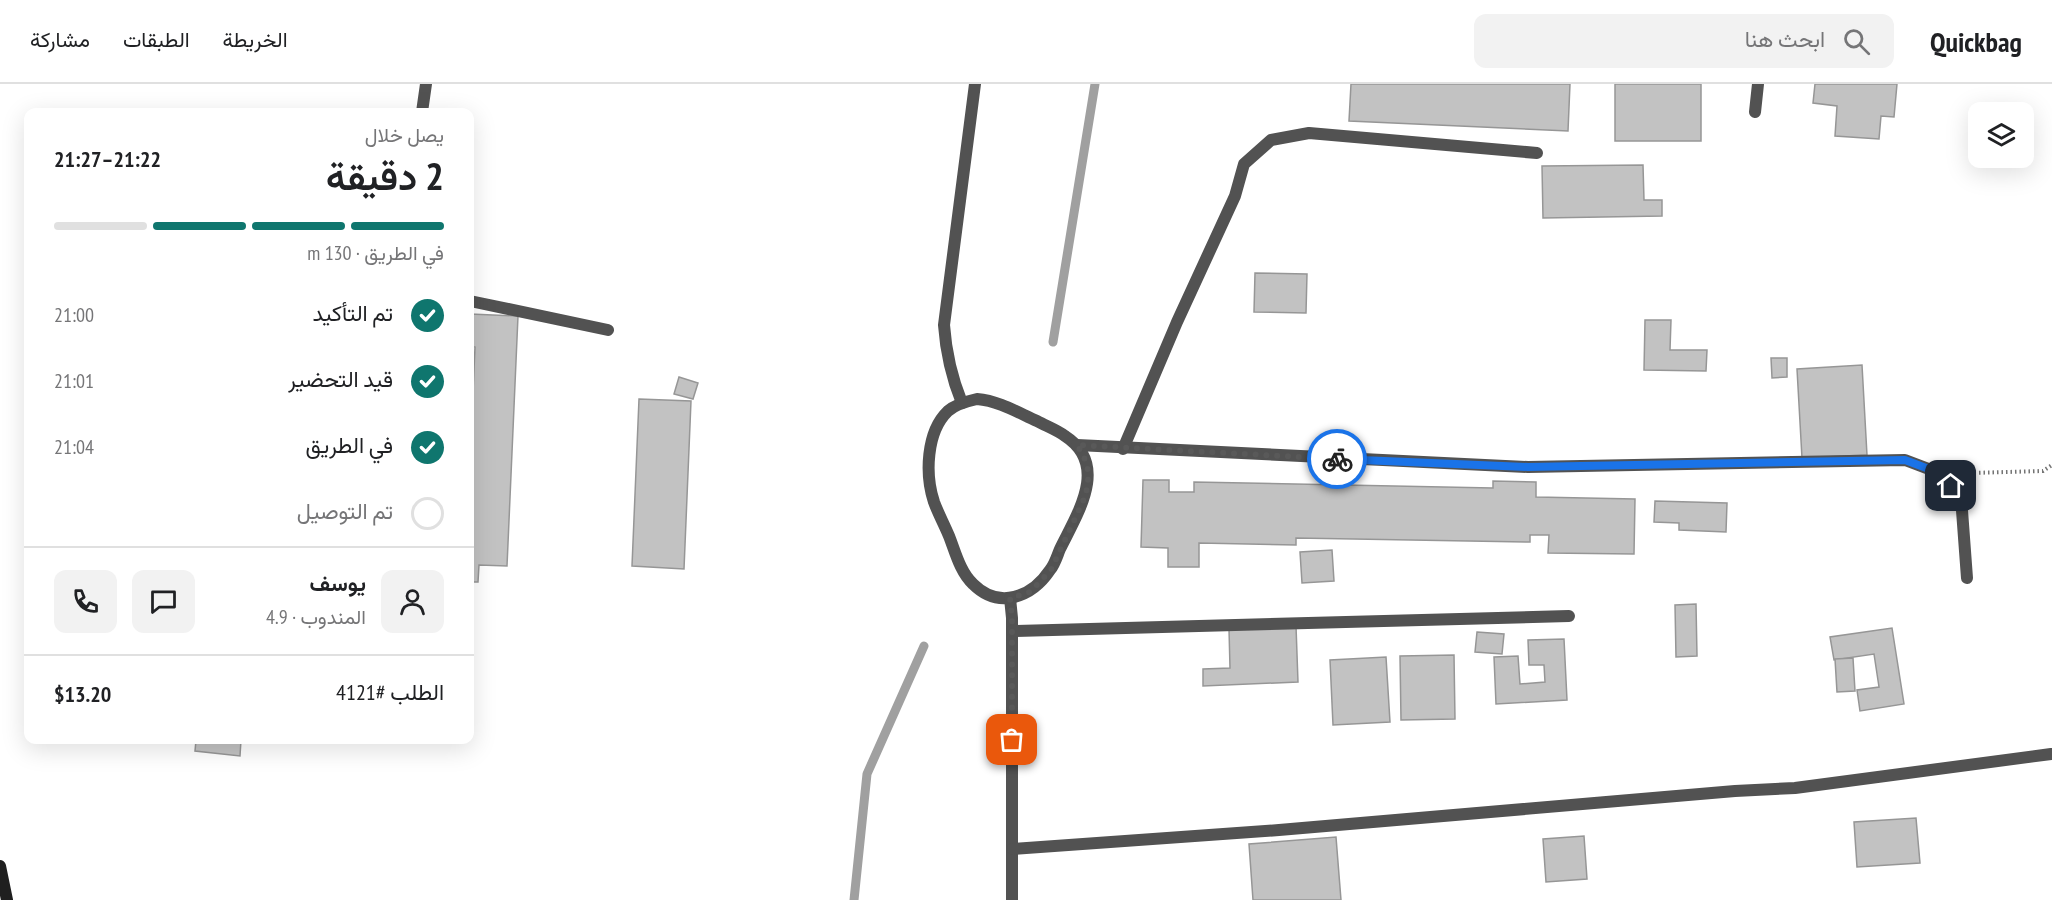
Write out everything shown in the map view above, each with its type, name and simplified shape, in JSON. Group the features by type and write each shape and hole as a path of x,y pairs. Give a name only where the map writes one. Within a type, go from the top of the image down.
{"street":[{"path":"423,108 426,84"},
{"path":"962,403 952,378 946,351 944,325 975,84"},
{"path":"1755,112 1758,84"},
{"path":"1123,449 1177,322 1235,196 1244,164 1271,140 1310,133 1537,153"},
{"path":"474,302 608,330"},
{"path":"978,399 993,400 1065,435 1077,445 1088,470 1088,484 1085,497 1051,570 1030,592 1010,598 996,597 984,592 965,574 934,502 930,483 932,445 938,426 948,411 962,403 978,399"},
{"path":"1077,445 1528,467 1905,460 1942,474 1961,498 1967,578"},
{"path":"1010,598 1012,900"},
{"path":"1012,631 1569,616"},
{"path":"1013,849 1795,788 2051,754"},
{"path":"0,866 7,900"}],"path":[{"path":"1942,474 2043,471 2052,465"}],"building":[{"path":"1351,84 1570,84 1568,131 1349,121"},
{"path":"1615,84 1701,84 1701,141 1615,141"},
{"path":"1815,84 1897,84 1894,117 1881,116 1879,139 1835,136 1837,106 1813,103"},
{"path":"1643,165 1644,200 1662,200 1662,216 1543,218 1542,166"},
{"path":"1255,273 1307,274 1306,313 1254,312"},
{"path":"474,314 518,316 507,566 479,565 478,582 474,582"},
{"path":"1645,320 1671,320 1670,350 1707,350 1706,371 1644,370"},
{"path":"1771,358 1787,358 1787,377 1772,378"},
{"path":"1862,365 1867,455 1802,458 1797,369"},
{"path":"679,377 698,383 693,399 674,394"},
{"path":"639,399 691,401 684,569 632,566"},
{"path":"1143,480 1169,480 1169,492 1194,492 1194,482 1493,488 1493,481 1536,482 1536,497 1635,499 1634,554 1548,553 1549,535 1530,535 1530,542 1296,538 1296,545 1199,543 1199,567 1168,567 1168,548 1141,547"},
{"path":"1655,501 1727,503 1726,532 1679,530 1679,523 1654,522"},
{"path":"1332,550 1334,581 1302,583 1300,552"},
{"path":"1696,604 1697,656 1676,657 1675,605"},
{"path":"1296,626 1298,682 1203,686 1203,669 1230,668 1229,629"},
{"path":"1892,628 1904,704 1860,711 1857,690 1879,687 1874,654 1834,660 1830,637"},
{"path":"1477,632 1504,634 1502,654 1475,652"},
{"path":"1564,639 1567,700 1496,704 1494,657 1518,656 1520,684 1545,682 1544,665 1529,665 1528,640"},
{"path":"1454,655 1455,719 1401,720 1400,656"},
{"path":"1386,657 1390,722 1333,725 1330,660"},
{"path":"1853,658 1855,691 1837,692 1835,659"},
{"path":"196,744 241,744 240,756 195,751"},
{"path":"1916,818 1920,863 1857,867 1854,822"},
{"path":"1584,836 1587,879 1546,882 1543,839"},
{"path":"1336,837 1341,900 1253,900 1249,844"}],"waterway":[{"path":"1053,342 1095,84"},
{"path":"854,900 867,774 924,646"}],"way so far":[{"path":"1012,740 1010,598 1030,592 1051,570 1085,497 1088,470 1077,445 1337,459"}],"route":[{"path":"1337,459 1528,467 1905,460 1942,474 1951,486"}]}
